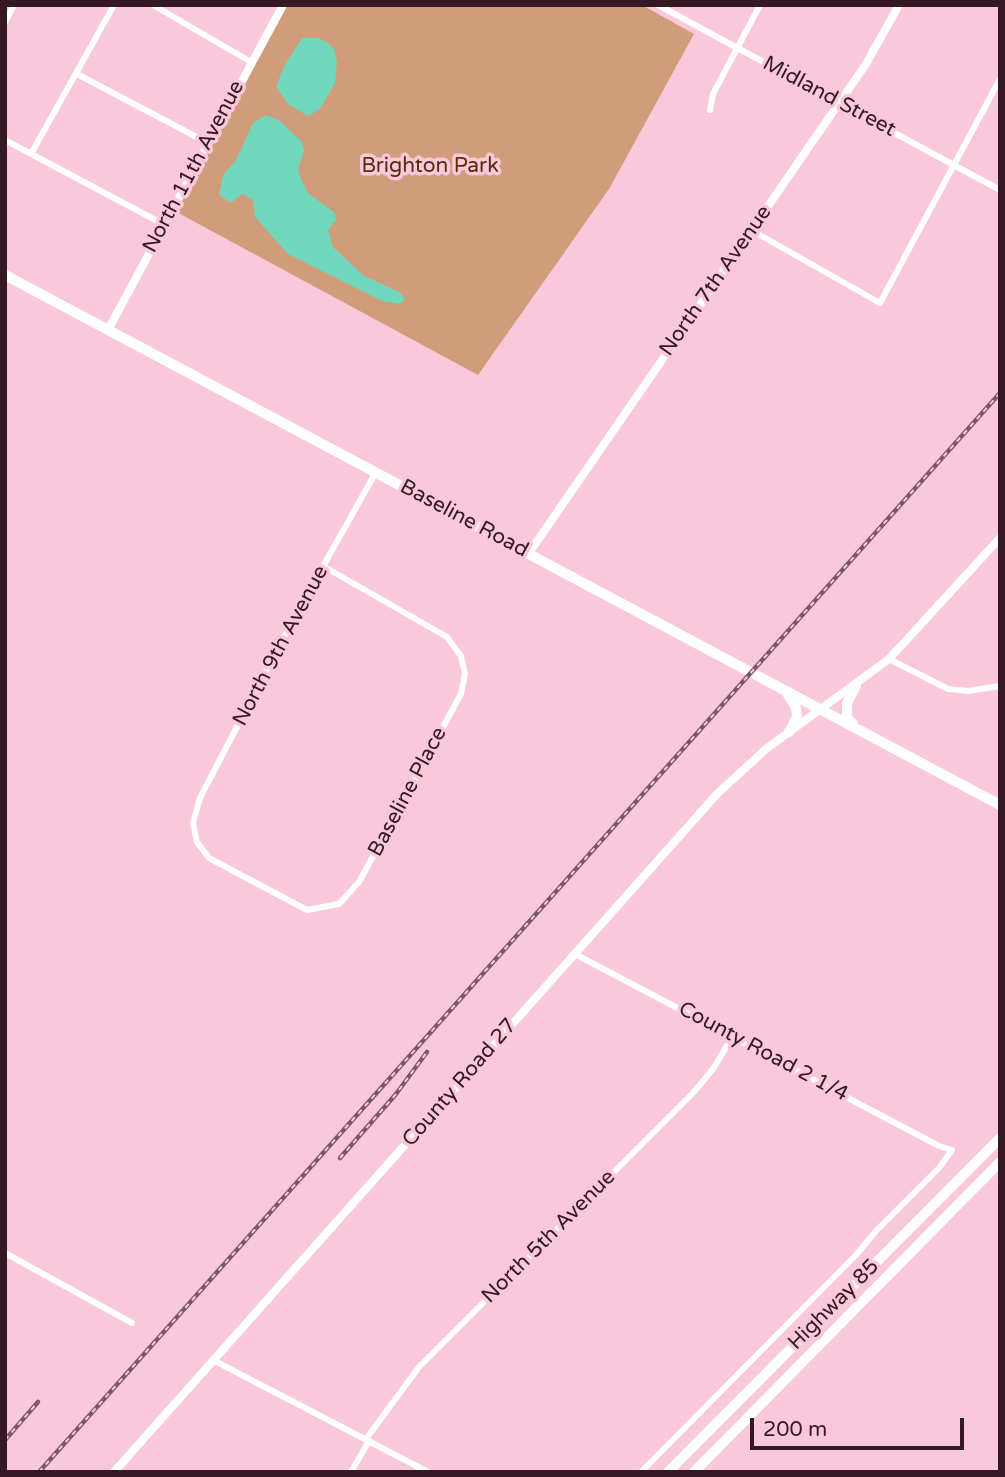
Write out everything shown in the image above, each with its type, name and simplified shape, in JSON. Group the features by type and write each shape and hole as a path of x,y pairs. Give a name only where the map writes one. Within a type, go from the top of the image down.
{"highway":[{"name":"Highway 85","path":"668,1472 1000,1138"},
{"name":"Highway 85","path":"694,1472 1000,1163"}],"main road":[{"name":"Baseline Road","path":"5,275 1000,804"},
{"path":"855,727 847,718 847,712 856,686"},
{"path":"785,690 796,708 796,717 789,732"}],"street":[{"path":"5,22 14,5"},
{"path":"31,154 114,5"},
{"path":"153,5 251,62"},
{"name":"North 11th Avenue","path":"107,330 283,5"},
{"name":"Midland Street","path":"658,5 667,7 737,48 1000,190"},
{"path":"709,110 713,94 760,5"},
{"name":"North 7th Avenue","path":"529,553 839,103 870,57 899,5"},
{"path":"76,74 208,143"},
{"path":"751,230 880,303 1000,79"},
{"path":"5,140 163,224"},
{"name":"North 9th Avenue","path":"193,823 200,798 376,472"},
{"name":"County Road 27","path":"114,1472 716,794 743,767 889,659 1000,538"},
{"name":"Baseline Place","path":"193,823 202,851 230,871 307,909 339,904 359,882 461,694 463,662 447,637 323,566"},
{"path":"889,659 920,678 948,689 968,691 1000,686"},
{"name":"County Road 2 1/4","path":"575,954 939,1146 952,1150 939,1168 856,1255 641,1472"},
{"name":"North 5th Avenue","path":"351,1472 367,1441 419,1367 694,1093 713,1069 733,1036"},
{"path":"5,1253 132,1323"},
{"path":"214,1360 428,1472"}],"green space":[{"name":"Brighton Park","path":"283,5 642,5 694,34 609,189 478,375 171,209"}],"shaded area":[{"path":"302,38 318,38 327,42 334,49 337,61 335,83 320,109 308,116 288,104 276,87 284,66"},
{"path":"266,115 280,121 302,142 304,151 298,170 308,193 335,213 336,220 328,230 333,247 363,275 401,293 405,299 400,304 382,301 288,254 255,217 253,200 242,194 231,203 219,195 223,175 236,160 253,123"}],"railway":[{"path":"39,1472 1000,393"},
{"path":"340,1158 396,1094 427,1052"},
{"path":"5,1440 38,1402"}]}
